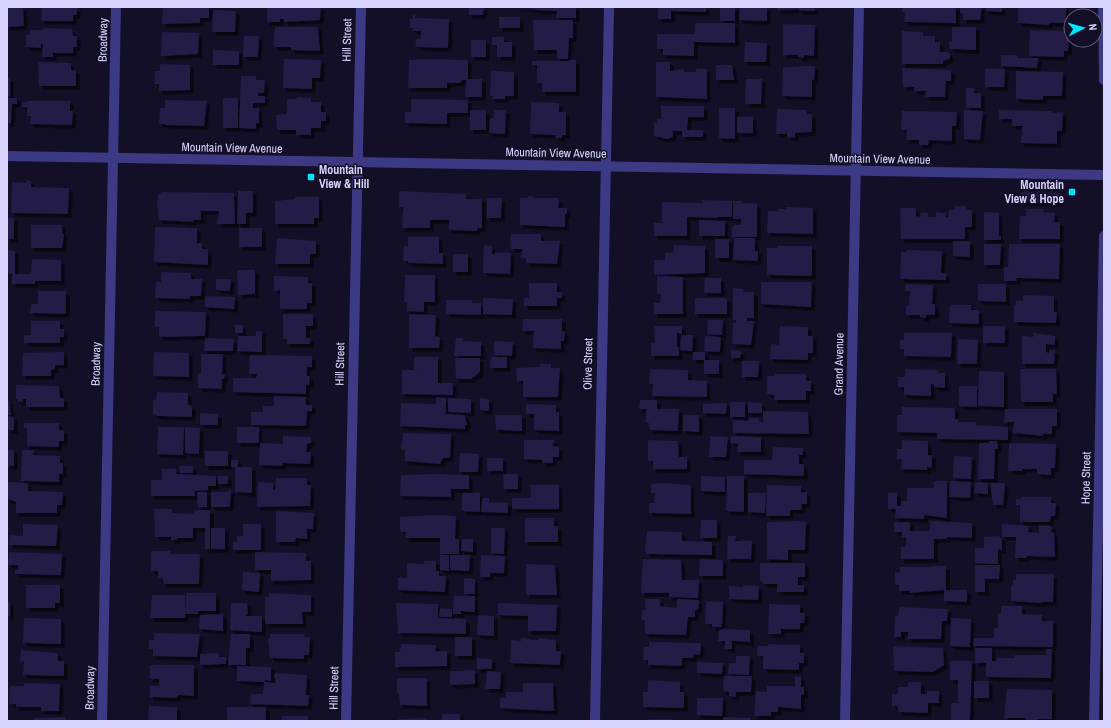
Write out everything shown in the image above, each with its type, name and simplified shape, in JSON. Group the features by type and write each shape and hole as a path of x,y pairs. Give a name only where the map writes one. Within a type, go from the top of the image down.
{"street":[{"name":"Broadway","path":"102,721 116,7"},
{"name":"Hill Street","path":"346,721 361,7"},
{"name":"Olive Street","path":"595,721 609,7"},
{"name":"Grand Avenue","path":"845,721 857,172 859,7"},
{"path":"1103,7 1104,80"},
{"name":"Mountain View Avenue","path":"7,156 113,159 605,166 857,172 1104,175"},
{"name":"Hope Street","path":"1094,721 1104,236"}],"building":[{"path":"7,7 23,7 24,26 7,27"},
{"path":"42,7 77,7 77,15 73,15 73,21 41,21"},
{"path":"163,7 209,7 209,18 200,18 200,23 162,24"},
{"path":"267,7 321,7 320,20 284,22 284,19 280,19 280,22 267,22"},
{"path":"469,7 484,7 483,15 469,15"},
{"path":"517,7 576,7 576,18 556,18 557,11"},
{"path":"658,7 706,7 706,12 671,11 671,19 658,19"},
{"path":"720,7 735,7 735,21 720,21"},
{"path":"740,7 767,7 767,21 739,20"},
{"path":"777,7 815,7 815,11 799,11 799,9 777,10"},
{"path":"902,7 956,7 956,23 904,22 905,12 902,12"},
{"path":"960,7 982,7 980,20 963,20 963,13 960,13"},
{"path":"986,7 1002,7 1002,12 986,11"},
{"path":"1018,7 1066,7 1063,8 1063,23 1049,23 1049,25 1018,23"},
{"path":"213,10 236,11 235,32 212,32"},
{"path":"413,15 415,15 415,18 449,19 448,48 417,47 415,42 417,39 421,39 421,31 413,31 413,28 410,28 410,19 413,19"},
{"path":"499,17 520,17 520,28 499,28"},
{"path":"533,20 573,20 573,38 569,38 568,59 557,59 557,50 534,50"},
{"path":"695,23 735,23 735,43 694,42 694,56 663,55 663,49 657,49 657,34 695,34"},
{"path":"783,24 815,25 814,56 804,55 804,58 798,57 798,55 783,55"},
{"path":"275,27 318,27 320,51 291,50 291,47 275,47 273,45"},
{"path":"952,27 976,27 976,50 950,49 949,41 952,41"},
{"path":"43,28 72,29 73,36 77,36 77,47 73,47 73,53 53,53 53,57 42,57 43,44 41,44 41,48 26,47 26,35 30,35 30,30 43,30"},
{"path":"1030,30 1063,31 1063,48 1068,48 1068,51 1064,51 1064,57 1029,56"},
{"path":"902,31 923,32 923,36 935,36 935,42 940,42 940,52 948,52 950,54 950,59 943,61 943,64 902,64"},
{"path":"162,32 199,33 198,54 161,56"},
{"path":"244,36 259,36 258,57 243,57"},
{"path":"492,37 504,37 504,42 512,42 512,57 497,57 497,45 492,45"},
{"path":"471,40 486,40 486,57 471,57"},
{"path":"745,42 767,43 766,62 744,62"},
{"path":"213,50 239,51 239,65 213,65"},
{"path":"1001,55 1017,55 1017,58 1038,58 1037,68 1001,66"},
{"path":"284,59 321,60 320,78 312,78 312,89 283,88"},
{"path":"409,60 468,60 468,79 482,79 482,97 465,97 466,80 462,80 460,83 447,83 447,88 408,88"},
{"path":"576,60 576,92 542,92 542,83 537,83 537,65 532,65 532,61"},
{"path":"38,62 71,63 71,70 76,70 76,86 39,86"},
{"path":"656,62 670,62 670,71 684,69 684,72 696,72 696,69 707,69 707,99 656,97"},
{"path":"160,64 190,65 190,90 159,91 159,84 154,84 155,71 160,71"},
{"path":"716,65 732,65 734,80 716,80"},
{"path":"815,66 814,80 812,80 812,97 782,96 783,67"},
{"path":"902,68 951,70 951,81 946,81 945,97 925,97 926,91 914,91 914,87 903,87"},
{"path":"985,69 1005,69 1004,87 985,87"},
{"path":"491,71 514,72 514,96 505,96 505,99 492,99 493,96 490,96"},
{"path":"1016,71 1063,72 1062,96 1043,96 1043,100 1016,99"},
{"path":"241,76 256,76 256,80 265,80 264,93 258,93 258,96 265,96 265,103 253,103 253,108 259,108 259,124 256,123 256,129 239,128"},
{"path":"7,78 10,78 10,96 7,96"},
{"path":"746,79 762,79 761,104 745,104"},
{"path":"966,88 974,88 974,93 981,93 981,108 966,108"},
{"path":"297,97 311,98 311,102 321,102 321,112 326,112 326,121 321,121 321,128 311,128 311,135 296,135 296,130 277,130 276,115 287,114 287,99 297,99"},
{"path":"7,98 17,98 17,104 12,104 11,123 7,123"},
{"path":"223,98 238,98 238,128 223,128"},
{"path":"411,99 468,100 468,113 447,113 447,124 405,123 405,112 411,112"},
{"path":"165,100 207,101 204,126 159,124 160,108 165,108"},
{"path":"70,101 70,111 73,111 72,125 30,124 31,116 27,116 27,107 22,107 22,102"},
{"path":"531,102 559,103 559,112 566,112 566,135 562,135 562,138 555,138 556,135 530,134"},
{"path":"661,106 704,106 704,117 688,117 687,130 703,130 703,137 682,137 682,131 673,131 673,137 667,139 654,136 654,123 657,123 657,119 661,119"},
{"path":"719,108 735,108 735,138 733,139 719,138"},
{"path":"777,109 807,110 807,114 812,114 812,132 795,133 795,138 787,137 787,132 786,134 776,134"},
{"path":"470,110 486,110 486,130 470,130"},
{"path":"494,110 506,110 505,133 503,134 489,133 490,118 494,118"},
{"path":"964,110 983,111 980,140 964,139"},
{"path":"999,110 1052,111 1052,113 1063,112 1062,131 1057,131 1057,144 1021,143 1022,126 1012,126 1012,119 999,119"},
{"path":"902,111 957,112 956,126 952,126 952,141 929,140 928,145 919,145 919,140 906,140 907,130 901,130"},
{"path":"737,117 753,117 753,133 737,133"},
{"path":"26,181 31,181 31,187 69,188 68,214 11,213 12,182 26,183"},
{"path":"238,191 253,191 253,213 246,213 246,224 237,224"},
{"path":"399,191 466,194 466,199 482,199 482,228 477,228 477,231 449,230 449,220 430,220 430,228 402,228 403,207 399,207"},
{"path":"162,192 234,193 235,224 217,224 219,211 201,211 201,220 193,220 193,222 159,220 157,201 158,195"},
{"path":"1021,192 1061,193 1060,203 1021,202"},
{"path":"528,196 533,196 533,198 559,198 558,208 567,208 567,214 565,214 565,227 520,225 520,198 527,198"},
{"path":"295,197 319,197 319,218 314,218 314,224 275,224 275,201 295,199"},
{"path":"487,198 502,198 501,218 487,218"},
{"path":"702,200 732,201 732,217 687,217 687,236 654,236 654,223 662,223 662,202 702,203"},
{"path":"733,201 757,204 757,237 732,237 732,227 734,227 734,225 741,225 741,219 733,219"},
{"path":"955,206 966,206 966,210 972,210 972,227 965,227 965,239 901,239 900,208 916,208 916,216 921,217 920,213 928,213 928,217 936,217 936,212 946,213 946,217 948,217 949,210 955,210"},
{"path":"786,207 813,208 813,234 767,233 768,211 778,211 778,209 786,209"},
{"path":"1026,209 1044,209 1043,212 1055,213 1054,222 1060,222 1060,239 1019,239 1020,216 1026,216"},
{"path":"984,212 999,213 999,236 1001,236 1001,240 984,240"},
{"path":"7,218 14,218 14,239 7,239"},
{"path":"699,220 725,221 725,236 699,236"},
{"path":"31,225 62,225 62,234 64,234 62,248 31,248"},
{"path":"155,227 197,228 197,243 202,243 202,249 208,249 208,265 154,262"},
{"path":"239,228 262,228 262,247 239,247"},
{"path":"511,234 541,234 541,241 560,241 557,264 526,263 526,258 521,258 522,249 510,249"},
{"path":"408,237 439,237 439,253 443,253 443,264 408,263 408,261 403,261 404,246 408,246"},
{"path":"277,238 316,241 316,254 310,254 310,264 275,264"},
{"path":"734,238 755,238 755,251 758,251 758,261 733,260"},
{"path":"715,239 729,239 729,258 715,258"},
{"path":"953,241 970,241 970,257 953,256"},
{"path":"984,244 1001,244 1000,265 984,265"},
{"path":"1009,244 1060,244 1059,279 1016,278 1017,281 1004,281 1004,267 1008,267"},
{"path":"484,245 492,246 492,254 495,254 495,252 511,253 510,274 483,273"},
{"path":"674,245 705,246 705,273 654,275 654,260 665,260 665,253 673,253"},
{"path":"777,246 812,246 812,276 767,275 767,248 777,248"},
{"path":"7,250 15,251 15,274 31,274 32,259 61,260 61,281 35,281 35,284 12,284 12,274 7,273"},
{"path":"907,250 942,251 941,273 946,273 946,280 900,279 901,252 906,252"},
{"path":"453,254 468,254 468,272 453,272"},
{"path":"237,270 255,270 255,294 238,295"},
{"path":"161,272 191,273 191,279 202,279 201,296 190,296 190,299 155,298 156,282 161,282"},
{"path":"405,275 435,275 435,302 424,302 424,312 407,311 407,302 404,302"},
{"path":"274,276 308,277 308,283 312,283 312,303 307,303 307,309 280,309 280,290 274,291"},
{"path":"657,276 683,277 683,314 654,314 654,303 660,303 661,294 657,294"},
{"path":"705,278 721,278 721,293 704,293"},
{"path":"216,279 231,279 230,291 216,290"},
{"path":"761,282 812,282 811,307 761,304"},
{"path":"529,283 557,283 557,292 562,292 562,298 557,298 557,306 524,306 524,298 529,298"},
{"path":"906,284 933,285 932,304 935,304 935,315 926,315 926,318 920,317 920,315 906,315 906,306 909,306 910,291 905,291"},
{"path":"978,284 1006,284 1006,302 978,301"},
{"path":"733,288 744,289 743,292 754,292 754,318 747,318 747,321 754,321 751,345 732,344 733,323 736,323 736,320 733,320"},
{"path":"38,291 66,291 66,314 30,313 31,304 38,304"},
{"path":"1023,295 1054,296 1054,312 1057,312 1056,323 1014,322 1014,305 1016,305 1016,301 1023,301"},
{"path":"205,296 235,297 234,309 205,307"},
{"path":"483,298 513,299 512,315 483,314"},
{"path":"695,298 727,298 727,314 695,314"},
{"path":"446,300 472,300 472,303 481,303 481,315 446,314"},
{"path":"950,305 971,305 971,310 979,310 979,324 949,323"},
{"path":"155,311 206,312 205,336 159,337 159,327 155,327"},
{"path":"283,314 313,314 313,326 306,326 306,338 310,338 310,344 287,344 287,339 283,339"},
{"path":"409,314 436,315 435,336 440,337 439,348 409,348"},
{"path":"523,319 562,319 562,331 565,331 564,341 561,341 561,349 533,348 534,331 522,331"},
{"path":"708,320 723,320 722,335 707,334"},
{"path":"31,321 60,321 60,329 64,329 64,337 60,337 60,343 24,343 24,335 31,335"},
{"path":"235,325 243,325 243,333 235,333"},
{"path":"654,326 682,326 682,334 677,333 677,347 679,347 679,356 651,356 651,343 655,343"},
{"path":"780,326 808,327 808,336 813,336 813,353 808,353 808,360 770,359 771,344 779,345"},
{"path":"983,326 1005,326 1005,343 983,343"},
{"path":"256,331 262,331 262,352 237,351 238,336 256,336"},
{"path":"904,333 952,333 951,357 904,356 904,349 900,349 900,340 904,340"},
{"path":"1033,333 1055,336 1055,345 1046,344 1046,352 1049,353 1049,350 1055,350 1054,364 1022,364 1022,336 1033,337"},
{"path":"681,335 693,335 692,351 680,350"},
{"path":"705,336 721,337 720,352 704,351"},
{"path":"205,338 234,339 233,351 204,351"},
{"path":"456,338 463,338 463,341 481,342 481,356 454,356"},
{"path":"958,339 978,340 977,364 957,364"},
{"path":"494,341 513,342 512,356 494,355"},
{"path":"731,350 741,351 740,358 731,358"},
{"path":"64,352 64,365 55,365 55,369 51,370 51,376 22,376 23,353"},
{"path":"154,352 189,353 189,377 153,376"},
{"path":"693,352 705,352 705,360 719,360 719,374 704,374 704,360 693,360"},
{"path":"201,354 223,354 222,374 225,374 224,379 222,379 222,389 198,388 198,374 201,374"},
{"path":"250,355 312,356 312,367 307,367 307,376 310,376 309,385 306,385 306,394 233,392 233,378 256,378 257,374 249,374"},
{"path":"414,357 438,357 438,383 453,383 453,395 402,394 402,370 419,370 414,369"},
{"path":"491,357 507,357 507,368 490,368"},
{"path":"455,358 480,358 480,372 471,379 456,379"},
{"path":"742,361 759,361 758,377 742,377"},
{"path":"540,364 551,364 551,368 560,368 558,397 523,397 523,381 517,381 516,368 540,367"},
{"path":"650,369 688,370 688,380 707,381 707,397 652,396 653,384 649,384"},
{"path":"905,369 938,370 939,373 945,373 945,388 934,387 934,385 931,384 931,396 904,395 904,387 898,387 898,377 905,377"},
{"path":"1020,369 1056,369 1057,394 1053,394 1053,402 1021,402"},
{"path":"979,371 1004,372 1004,407 978,406"},
{"path":"775,374 806,374 806,381 811,381 811,391 806,391 806,400 774,400 774,395 767,394 767,376 775,376"},
{"path":"16,385 59,386 60,398 64,398 64,407 26,407 26,399 23,399 23,402 18,402 18,399 16,399"},
{"path":"959,386 977,386 977,407 959,406"},
{"path":"157,392 188,393 188,405 192,406 192,417 157,416 153,414 153,400 156,400"},
{"path":"274,396 306,397 306,405 312,405 312,411 307,411 306,426 251,425 251,412 263,412 263,406 274,406"},
{"path":"436,397 446,398 446,414 465,415 467,425 465,425 465,429 400,426 401,403 436,404"},
{"path":"448,398 471,399 471,413 448,412"},
{"path":"480,398 489,399 489,411 480,410"},
{"path":"640,400 657,400 657,409 679,409 678,431 650,430 649,423 646,423 646,409 639,409"},
{"path":"7,401 9,401 11,415 7,415"},
{"path":"730,402 745,402 745,417 730,417"},
{"path":"748,402 762,403 762,413 748,413"},
{"path":"727,403 726,414 703,413 703,404"},
{"path":"526,404 556,405 556,412 559,412 559,431 534,430 534,414 526,414"},
{"path":"902,407 955,408 955,419 958,419 958,422 976,422 976,425 1008,427 1008,440 937,439 937,433 897,432 897,415 902,415"},
{"path":"1005,409 1057,409 1057,426 1052,426 1052,434 1043,434 1043,436 1013,433 1014,422 1004,422"},
{"path":"763,411 808,412 809,434 733,433 733,420 748,421 748,418 760,418 759,421 763,422"},
{"path":"200,413 218,414 218,425 200,425"},
{"path":"495,415 522,415 522,431 496,430"},
{"path":"683,415 699,415 699,432 683,431"},
{"path":"7,416 14,417 14,430 7,430"},
{"path":"24,423 59,423 59,430 64,430 64,441 59,441 59,447 27,446 27,428 24,428"},
{"path":"158,427 184,427 183,455 157,454"},
{"path":"185,427 200,428 199,454 185,453"},
{"path":"237,427 259,427 259,443 237,443"},
{"path":"403,433 451,434 450,458 443,458 440,464 405,461 405,450 401,450"},
{"path":"283,436 310,437 312,442 307,444 306,452 311,452 310,464 282,463 283,466 259,465 260,443 283,444"},
{"path":"710,436 728,437 726,457 709,457"},
{"path":"731,436 761,437 761,452 737,452 738,444 730,443"},
{"path":"524,440 554,440 553,446 559,447 559,457 553,457 553,463 542,463 542,460 524,459"},
{"path":"648,440 678,441 679,457 687,457 687,469 653,469 653,461 648,461"},
{"path":"902,440 928,441 928,455 932,455 932,468 927,467 927,470 901,469 902,459 897,459 897,449 902,449"},
{"path":"989,441 997,441 998,449 995,449 994,479 978,479 979,443 989,443"},
{"path":"1009,443 1056,444 1055,468 1051,468 1051,475 1037,474 1037,469 1008,471"},
{"path":"773,447 803,448 803,455 799,455 799,464 804,464 804,476 744,474 744,460 772,460"},
{"path":"7,450 14,450 14,466 7,466"},
{"path":"22,450 34,450 33,455 60,456 60,463 63,463 63,474 59,474 59,482 21,481"},
{"path":"205,451 228,451 228,466 205,466"},
{"path":"460,453 479,454 478,472 459,472"},
{"path":"954,456 972,457 971,479 953,478"},
{"path":"487,458 503,458 503,471 487,471"},
{"path":"231,460 238,460 238,467 252,467 252,493 235,492 235,467 231,467"},
{"path":"179,466 193,466 193,473 180,473"},
{"path":"162,469 176,469 176,474 216,476 216,486 208,486 208,490 195,491 195,496 151,496 151,480 162,480"},
{"path":"503,474 518,474 518,489 504,489"},
{"path":"401,475 469,475 469,489 451,489 451,497 400,496"},
{"path":"218,476 228,476 228,484 218,484"},
{"path":"701,476 725,477 725,492 701,491"},
{"path":"727,476 744,476 744,512 726,511"},
{"path":"276,478 307,478 307,485 311,485 310,506 257,507 258,482 273,483 273,490 275,490"},
{"path":"934,481 947,481 947,518 924,515 924,519 895,518 896,509 888,509 888,493 897,493 897,506 901,506 901,501 907,501 907,488 934,488"},
{"path":"950,481 971,482 970,498 949,497"},
{"path":"7,482 28,483 28,491 63,492 62,505 57,505 57,513 16,513 16,502 7,499"},
{"path":"975,482 988,483 988,494 974,493"},
{"path":"664,483 691,485 691,514 649,513 649,503 654,503 655,493 651,493 651,484"},
{"path":"990,483 1005,483 1003,505 993,505"},
{"path":"530,485 559,485 559,509 512,509 512,498 531,498"},
{"path":"767,485 801,486 801,492 807,492 807,504 802,504 801,510 790,510 790,516 766,516"},
{"path":"228,490 231,490 230,507 211,507 211,492 228,492"},
{"path":"197,492 207,492 207,507 198,507"},
{"path":"462,493 480,493 480,512 462,511"},
{"path":"748,493 766,493 765,513 748,512"},
{"path":"1021,497 1051,497 1051,503 1056,503 1055,516 1051,516 1050,522 1020,522 1020,505 1016,505 1016,499 1021,499"},
{"path":"482,498 489,498 489,502 508,503 508,513 481,512"},
{"path":"154,509 172,509 172,513 194,514 194,510 210,510 210,549 205,549 205,528 193,528 193,538 177,538 177,540 171,540 171,537 155,537"},
{"path":"276,511 314,513 313,529 307,529 307,539 296,538 295,542 276,542"},
{"path":"433,515 456,516 455,539 459,539 459,554 440,554 440,538 405,538 406,532 400,532 400,517"},
{"path":"525,518 554,518 554,526 558,526 558,542 525,542"},
{"path":"701,520 717,520 717,538 700,538"},
{"path":"930,521 972,523 972,538 947,537 947,539 934,539 934,559 901,559 901,547 906,547 906,537 902,537 902,532 894,532 894,522 910,522 910,531 930,531"},
{"path":"767,522 806,522 805,550 788,550 788,560 767,559"},
{"path":"23,524 58,525 56,546 9,545 10,535 23,536"},
{"path":"243,524 261,524 261,550 233,550 233,542 237,542 237,536 243,536"},
{"path":"1002,524 1029,526 1028,532 1039,533 1039,525 1052,526 1051,532 1054,532 1055,557 1027,556 1027,558 1015,558 1016,537 1002,537"},
{"path":"211,528 225,528 225,549 211,549"},
{"path":"491,528 505,528 504,554 491,553"},
{"path":"647,531 682,532 682,541 712,542 712,555 646,554"},
{"path":"728,536 736,536 735,541 752,541 751,559 727,559"},
{"path":"1000,536 1002,539 1002,550 998,549 998,564 975,563 975,548 984,548 984,537"},
{"path":"462,539 473,539 473,552 461,551"},
{"path":"151,551 170,551 170,554 200,554 199,584 164,584 162,578 158,578 158,571 151,571"},
{"path":"9,552 62,554 61,575 15,574 15,570 18,570 18,565 8,565"},
{"path":"255,552 306,553 306,561 311,561 311,580 271,581 271,570 255,570"},
{"path":"440,555 449,555 449,571 440,570"},
{"path":"450,555 470,555 469,571 450,570"},
{"path":"481,555 505,556 504,573 490,573 490,577 480,577"},
{"path":"643,559 681,560 682,580 699,580 698,598 669,597 669,593 641,593"},
{"path":"700,559 723,560 723,576 699,576"},
{"path":"424,561 436,561 436,571 439,571 439,576 446,576 445,592 398,590 398,577 407,578 407,563 424,564"},
{"path":"760,563 805,563 805,577 798,577 798,585 804,585 804,592 777,592 777,584 764,584 760,580"},
{"path":"526,564 555,565 557,595 526,595"},
{"path":"975,565 1000,565 999,579 985,579 985,592 975,592"},
{"path":"946,566 946,590 967,590 967,602 944,601 944,590 910,593 910,591 899,591 899,585 895,585 895,572 900,573 900,567"},
{"path":"243,572 260,573 259,592 242,590"},
{"path":"1016,574 1054,574 1053,602 1042,603 1011,601 1011,586 1013,585 1013,580 1016,580"},
{"path":"464,578 475,579 475,594 464,594"},
{"path":"26,585 60,585 60,603 55,603 55,608 26,608"},
{"path":"743,585 759,586 758,600 729,599 729,586 743,587"},
{"path":"186,593 216,593 216,611 198,611 198,614 185,614"},
{"path":"269,593 311,595 311,612 302,612 303,624 265,624 265,597 269,597"},
{"path":"152,595 185,595 185,618 150,618"},
{"path":"454,596 475,596 475,612 461,611 461,614 453,614"},
{"path":"645,599 660,599 660,606 677,608 677,599 699,600 698,610 695,610 695,617 688,617 686,635 645,634 645,620 642,620 642,610 646,610"},
{"path":"706,601 723,602 722,627 712,627 712,624 705,624"},
{"path":"7,602 10,602 10,616 7,616"},
{"path":"231,603 247,603 248,614 246,614 246,616 262,616 262,632 230,630"},
{"path":"396,603 438,604 438,618 466,619 466,634 398,633"},
{"path":"498,603 557,605 556,631 528,631 528,616 498,615"},
{"path":"769,604 800,605 800,613 805,613 804,623 800,623 800,629 781,629 781,634 768,634"},
{"path":"1001,606 1022,606 1022,614 1042,615 1042,621 1053,621 1053,647 973,646 974,638 994,638 994,628 998,628 998,614 1001,614"},
{"path":"899,607 948,609 947,621 942,621 941,639 908,639 908,632 901,632 901,637 894,637 895,616 898,616"},
{"path":"440,608 452,609 452,617 439,617"},
{"path":"223,614 223,631 199,629 200,615"},
{"path":"478,615 494,616 494,636 477,635"},
{"path":"24,618 61,619 61,644 23,643"},
{"path":"951,618 971,619 970,647 950,646"},
{"path":"719,630 750,630 750,642 732,641 732,649 725,649 725,641 718,641"},
{"path":"154,633 200,634 197,657 153,656 153,649 149,649 149,640 154,640"},
{"path":"231,634 250,634 250,648 246,648 246,665 228,665"},
{"path":"270,634 305,634 304,637 310,637 309,655 304,655 304,659 270,658 268,639 270,639"},
{"path":"455,637 472,637 472,656 455,656"},
{"path":"521,638 531,640 538,640 538,638 556,640 556,651 561,651 560,665 510,663 511,640 521,641"},
{"path":"649,642 701,643 700,655 694,654 693,658 682,658 682,666 648,665 648,660 643,660 644,647 649,647"},
{"path":"401,644 436,645 435,651 447,651 447,666 395,667 395,652 400,652"},
{"path":"768,644 800,645 800,653 804,653 804,663 799,663 799,670 763,669 763,656 757,656 758,646 768,646"},
{"path":"893,646 943,648 944,665 933,672 894,671"},
{"path":"975,648 992,648 992,661 996,661 997,658 1015,658 1015,655 1046,655 1046,649 1052,649 1051,678 986,677 986,663 975,663"},
{"path":"21,650 58,653 58,661 64,661 64,676 23,675 24,661 20,662"},
{"path":"219,653 219,657 226,657 226,664 200,665 200,654"},
{"path":"736,656 750,656 749,675 728,674 729,663 736,663"},
{"path":"477,658 492,659 492,669 477,669"},
{"path":"950,661 972,661 970,721 951,720 951,703 958,703 958,680 950,680"},
{"path":"697,662 723,663 722,674 697,673"},
{"path":"150,665 194,665 194,696 178,695 177,698 150,697 150,686 159,686 159,679 150,679"},
{"path":"237,666 271,667 271,681 265,680 265,682 276,683 274,675 276,673 307,675 306,695 309,695 308,706 250,704 251,694 263,694 264,682 237,681"},
{"path":"475,670 475,684 450,685 450,671"},
{"path":"487,671 501,672 500,689 485,689"},
{"path":"724,676 752,676 751,692 736,692 736,697 729,696 729,692 723,691"},
{"path":"795,676 801,677 801,687 804,687 804,695 801,695 801,709 778,707 778,712 771,712 771,716 754,716 756,691 767,692 767,686 795,686"},
{"path":"397,678 427,678 427,706 400,705 399,693 397,693"},
{"path":"648,680 680,682 680,692 684,692 684,708 643,707 643,692 648,692"},
{"path":"974,681 989,681 989,698 974,698"},
{"path":"908,682 921,682 921,694 927,694 927,691 939,691 939,703 928,703 928,713 899,712 897,706 892,706 892,694 898,694 898,687 908,687"},
{"path":"24,683 60,684 59,711 41,711 41,707 16,707 16,704 9,704 10,686 24,686"},
{"path":"523,683 553,683 554,711 500,708 500,698 506,698 506,692 523,692"},
{"path":"1007,689 1052,690 1052,719 1026,721 1026,718 1004,718"},
{"path":"697,698 723,698 722,716 697,715"},
{"path":"149,706 177,707 177,721 148,721"},
{"path":"227,707 266,707 266,721 227,721"},
{"path":"442,714 460,714 460,721 442,721"},
{"path":"282,716 308,716 308,721 282,721"},
{"path":"66,717 66,721 34,721 34,718"},
{"path":"723,717 751,718 751,721 723,721"},
{"path":"427,718 427,721 397,721 399,719"},
{"path":"649,719 672,719 672,721 649,721"}],"place":[{"name":"Mountain View & Hill","path":"311,177"},
{"name":"Mountain View & Hope","path":"1072,192"}]}
